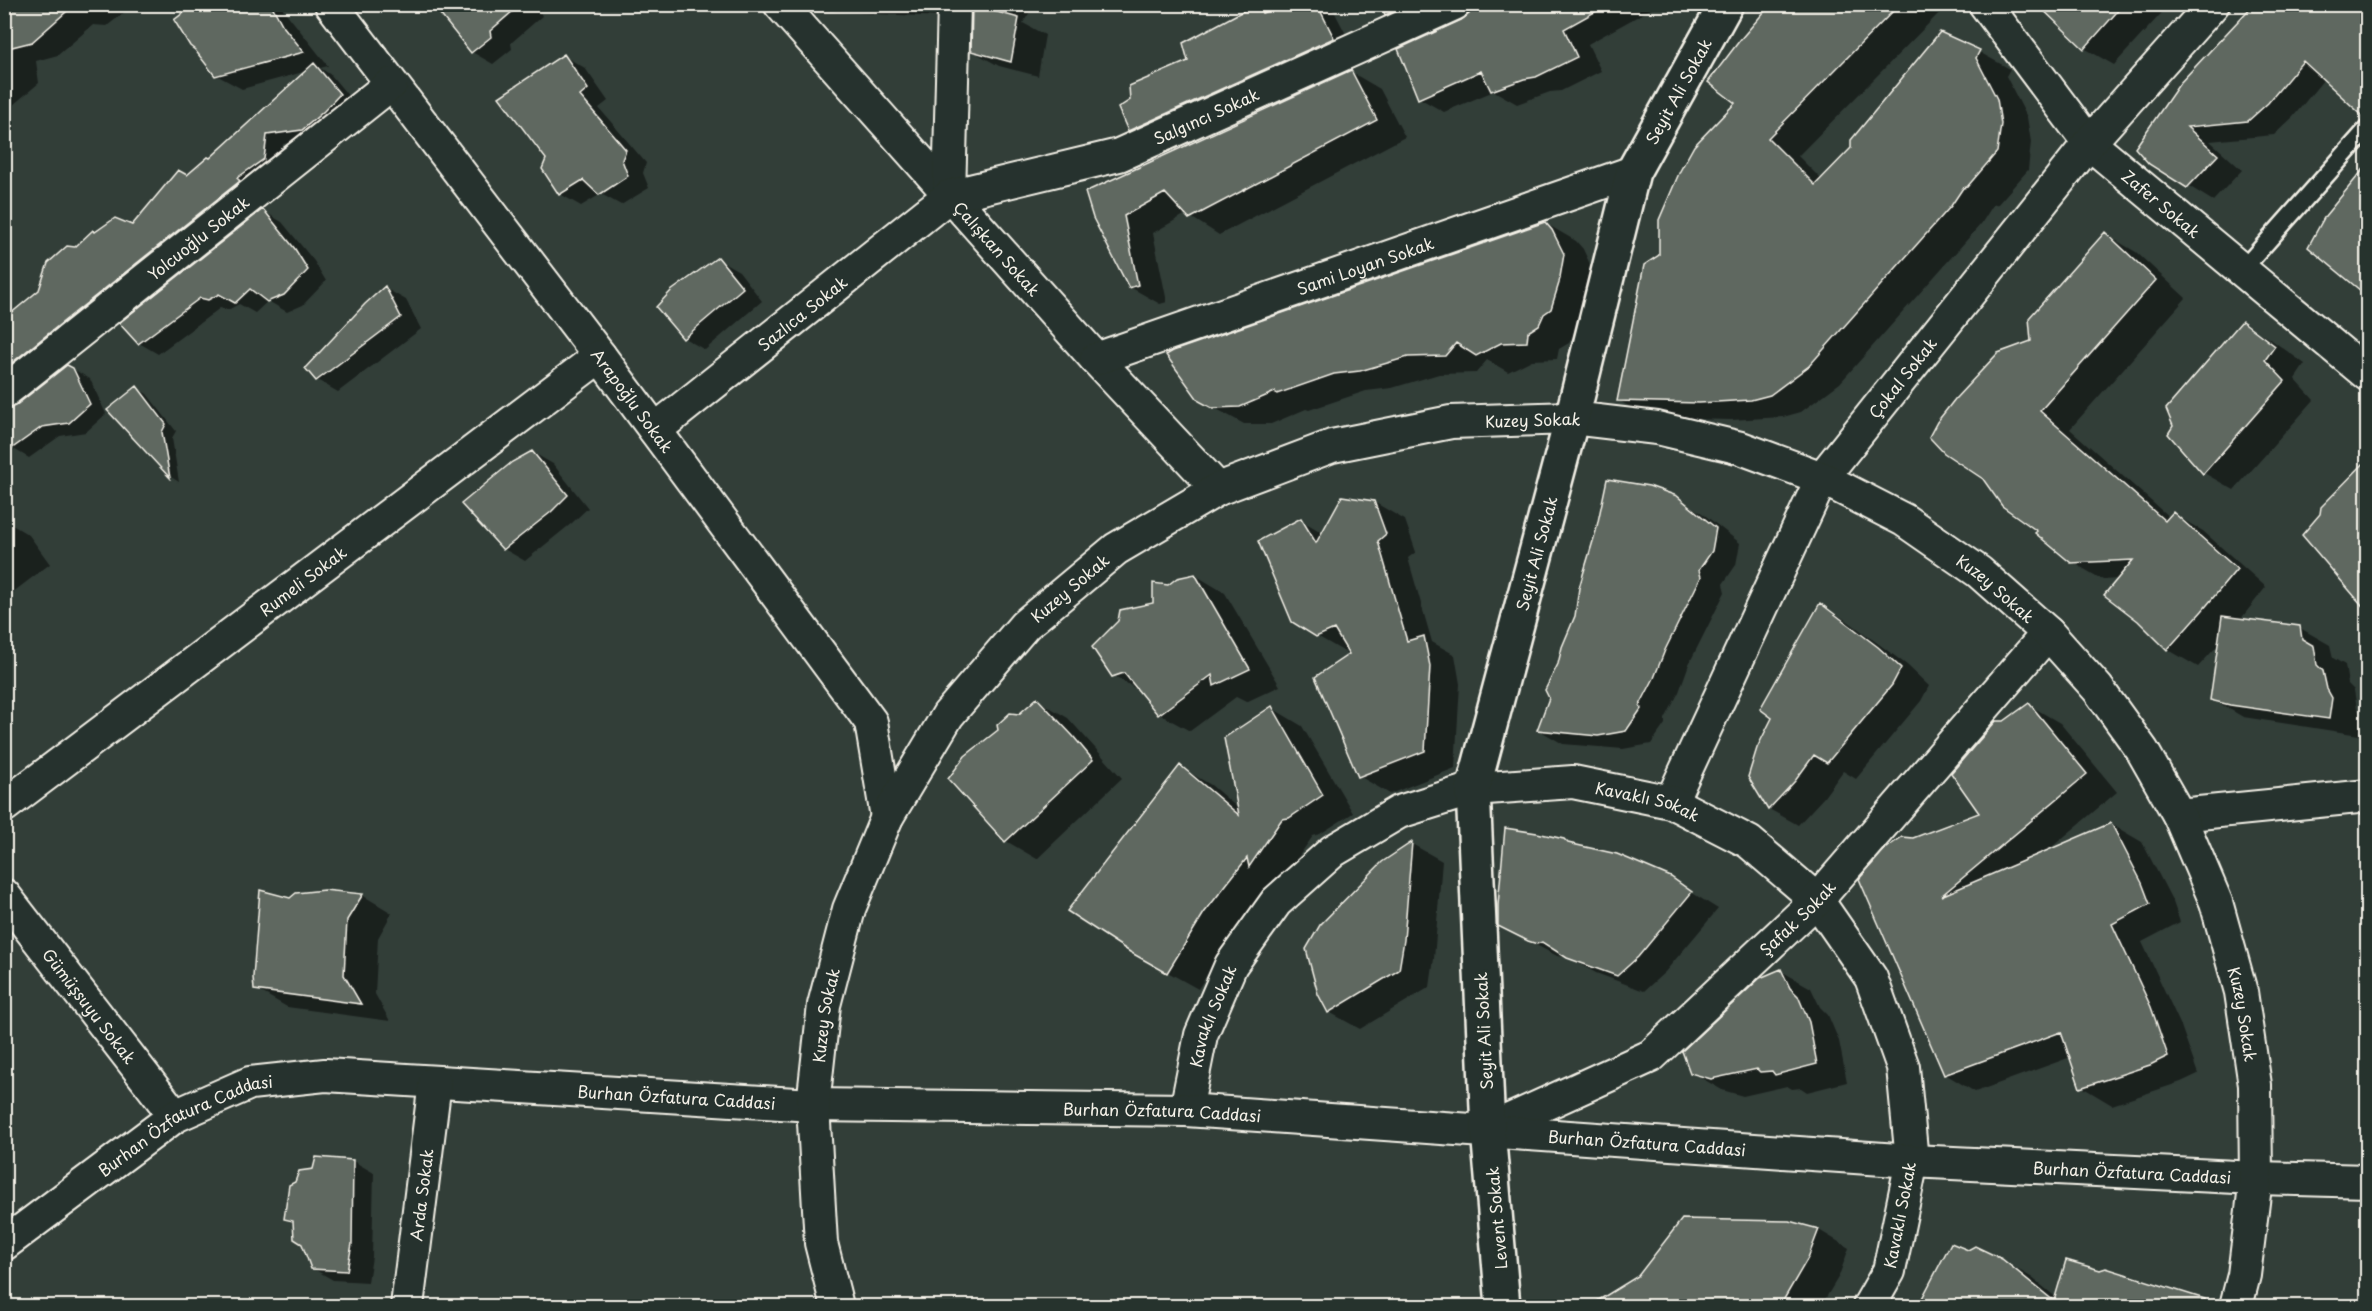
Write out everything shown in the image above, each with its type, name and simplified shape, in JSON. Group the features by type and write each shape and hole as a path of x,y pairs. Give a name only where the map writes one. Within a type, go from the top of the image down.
{"street":[{"name":"Arapoğlu Sokak","path":"331,4 600,356 870,722 887,817"},
{"name":"Çalışkan Sokak","path":"780,4 1096,359 1218,489"},
{"path":"950,196 954,4"},
{"name":"Salgıncı Sokak","path":"950,196 1119,155 1454,4"},
{"name":"Seyit Ali Sokak","path":"1488,1130 1473,789 1572,418 1633,172 1726,4"},
{"name":"Zafer Sokak","path":"1985,4 2089,143 2367,375"},
{"name":"Çokal Sokak","path":"1671,802 1822,478 2089,143 2212,4"},
{"name":"Yolcuoğlu Sokak","path":"4,392 391,84"},
{"name":"Sami Loyan Sokak","path":"1096,359 1633,172"},
{"name":"Sazlıca Sokak","path":"654,430 950,196"},
{"name":"Rumeli Sokak","path":"4,806 600,356"},
{"name":"Kuzey Sokak","path":"837,1306 820,1243 813,1105 827,994 849,909 887,817 948,715 1025,625 1116,549 1218,489 1332,446 1451,422 1572,418 1657,428 1741,448 1822,478 1913,526 1979,572 2048,633 2098,689 2142,750 2179,815 2216,902 2241,992 2255,1085 2256,1178 2244,1275 2236,1306"},
{"name":"Şafak Sokak","path":"1488,1130 1651,1056 1817,900 2048,633"},
{"name":"Kavaklı Sokak","path":"1186,1110 1201,1035 1231,965 1276,902 1333,851 1399,812 1473,789 1573,782 1671,802 1749,842 1817,900 1871,978 1903,1067 1912,1161 1889,1271 1869,1306"},
{"path":"2179,815 2367,796"},
{"name":"Gümüşsuyu Sokak","path":"4,895 175,1116"},
{"name":"Burhan Özfatura Caddasi","path":"4,1244 175,1116 250,1083 324,1075 813,1105 1186,1110 1912,1161 2256,1178 2367,1181"},
{"name":"Arda Sokak","path":"407,1306 435,1082"},
{"name":"Levent Sokak","path":"1488,1130 1503,1306"}],"lane":[{"path":"2242,270 2367,128"}],"building":[{"path":"4,4 75,4 32,42 4,49"},
{"path":"195,4 271,4 283,26 304,52 215,76 190,46 174,20"},
{"path":"432,4 521,4 490,31 491,37 471,53"},
{"path":"1259,4 1262,13 1290,4 1317,4 1334,38 1128,131 1118,108 1130,100 1129,86 1188,61 1183,43"},
{"path":"1381,4 1409,4 1385,15"},
{"path":"1472,4 1609,4 1564,29 1577,57 1536,77 1491,91 1481,71 1418,99 1398,49 1461,20 1469,14"},
{"path":"1771,4 1900,4 1768,138 1815,185 1851,148 1851,140 1940,32 1980,50 1976,58 1997,99 2001,124 1997,152 1809,366 1770,395 1751,400 1699,403 1617,401 1644,265 1659,255 1659,220 1680,171 1694,146 1735,103 1708,82"},
{"path":"2037,4 2124,4 2084,49"},
{"path":"2254,4 2367,4 2367,118 2303,61 2268,103 2248,121 2187,127 2218,155 2187,188 2149,164 2135,148 2180,83"},
{"path":"972,5 1019,18 1011,62 971,51"},
{"path":"564,54 588,89 580,96 626,150 622,160 628,176 599,195 583,180 559,195 542,169 546,159 499,97"},
{"path":"314,63 340,94 324,111 302,130 267,135 264,159 237,178 240,181 4,369 4,319 39,290 48,263 67,246 75,247 93,230 95,232 115,218 132,225 178,170 187,175 208,157 210,158"},
{"path":"1351,70 1377,120 1189,219 1165,193 1124,216 1138,285 1129,288 1093,218 1085,192"},
{"path":"2367,165 2367,296 2308,247 2325,216"},
{"path":"263,209 295,249 308,270 284,295 267,302 250,289 235,303 219,294 208,300 200,298 138,344 119,323"},
{"path":"1545,222 1552,230 1564,254 1559,283 1551,309 1544,314 1539,325 1528,332 1527,342 1501,343 1476,356 1456,343 1445,356 1408,357 1360,371 1334,374 1277,394 1275,392 1240,407 1212,408 1199,401 1166,355 1173,351"},
{"path":"2105,232 2156,280 2040,411 2165,521 2173,512 2237,569 2167,650 2138,621 2104,595 2133,560 2071,563 2035,533 2037,531 2002,506 1983,479 1944,453 1929,437 1937,422 1955,399 1998,353 2031,341 2029,318"},
{"path":"718,257 743,288 683,339 656,307 671,291"},
{"path":"385,286 401,317 316,381 305,368"},
{"path":"2242,321 2275,346 2265,360 2285,381 2203,474 2168,434 2173,426 2166,409"},
{"path":"67,365 73,368 90,404 69,423 42,427 4,454 4,410 15,406"},
{"path":"137,386 166,424 162,432 170,478 107,410"},
{"path":"532,451 568,495 551,512 503,550 461,504 512,462"},
{"path":"2367,460 2367,611 2302,535 2320,514 2321,507"},
{"path":"1607,479 1649,486 1677,496 1716,528 1712,551 1699,570 1701,577 1640,705 1641,709 1626,731 1598,736 1537,730 1549,698 1545,690 1558,664 1562,647 1575,616 1579,588 1596,531"},
{"path":"1342,496 1374,501 1386,534 1378,541 1407,641 1424,636 1430,666 1425,751 1358,777 1315,677 1349,654 1334,629 1316,637 1292,622 1258,541 1301,518 1316,543"},
{"path":"1195,574 1250,669 1214,686 1212,675 1158,715 1124,673 1112,677 1092,647 1118,621 1120,610 1153,603 1153,583 1168,585 1177,578"},
{"path":"1820,603 1878,647 1901,668 1892,685 1827,763 1814,755 1795,781 1768,810 1748,777 1757,748 1772,718 1760,709"},
{"path":"2222,616 2300,626 2302,639 2314,646 2317,665 2323,671 2327,689 2332,698 2329,719 2210,700"},
{"path":"1037,698 1093,760 1005,842 948,779 965,756 998,730 997,725 1010,713 1019,714"},
{"path":"2029,703 2087,774 1941,896 2111,823 2142,883 2150,904 2112,924 2151,1007 2168,1056 2150,1065 2080,1088 2061,1032 1944,1075 1859,879 1886,848 1902,837 1913,838 1979,813 1951,773 1996,721 2004,721"},
{"path":"1272,706 1323,795 1289,818 1282,819 1249,867 1247,858 1204,913 1167,973 1067,911 1180,765 1239,815 1224,738"},
{"path":"1505,828 1564,839 1568,843 1617,854 1671,877 1692,892 1638,957 1617,976 1567,958 1542,942 1537,944 1528,941 1498,926"},
{"path":"1412,842 1404,940 1399,970 1328,1013 1318,994 1306,949 1320,925 1382,862"},
{"path":"260,890 290,898 296,893 324,890 363,894 347,920 344,975 361,1004 254,990"},
{"path":"1781,969 1790,988 1798,996 1809,1022 1817,1064 1775,1075 1772,1071 1760,1072 1757,1069 1711,1079 1690,1073 1682,1051 1760,978"},
{"path":"316,1157 353,1160 352,1244 347,1271 311,1269 302,1244 294,1239 293,1221 284,1219 289,1185 295,1182 299,1171 313,1169"},
{"path":"1682,1219 1789,1221 1819,1229 1808,1258 1780,1306 1589,1306 1638,1276"},
{"path":"1951,1243 1968,1250 1975,1246 2002,1259 2054,1301 2066,1260 2100,1270 2106,1268 2205,1299 2204,1306 1918,1306"}]}
